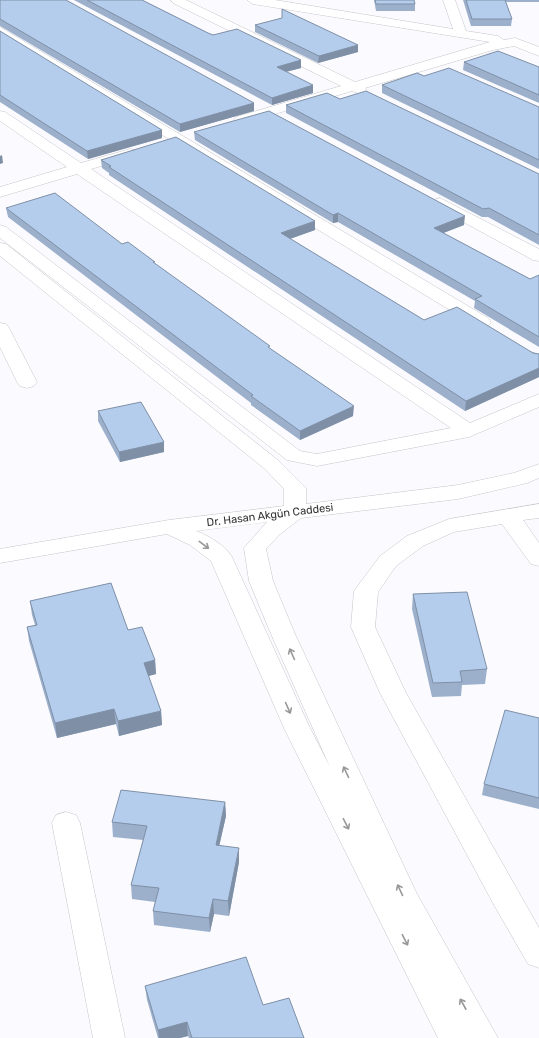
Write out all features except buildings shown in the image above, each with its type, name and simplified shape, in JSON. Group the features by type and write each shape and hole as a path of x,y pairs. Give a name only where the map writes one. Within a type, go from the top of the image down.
{"street":[{"path":"177,0 375,97"},
{"path":"253,0 359,12 461,35 515,42 539,43"},
{"path":"449,0 461,35"},
{"path":"0,31 187,136 498,332"},
{"path":"225,125 491,46 515,42 539,52"},
{"path":"434,63 455,72"},
{"path":"256,104 291,123"},
{"path":"0,115 469,431"},
{"path":"158,145 187,136"},
{"path":"0,192 144,149"},
{"path":"429,197 539,256"},
{"path":"0,230 294,456 317,460 469,431 539,400"},
{"path":"0,248 272,466 295,488 295,512 271,530 255,548 261,581 283,634 405,901 482,1038"},
{"path":"0,328 27,382"},
{"name":"Dr. Hasan Akgün Caddesi","path":"0,556 169,527 458,492 520,478 539,470"},
{"path":"539,511 449,526 415,541 388,561 366,591 363,627 393,693 504,896 539,955"},
{"path":"508,516 539,559"},
{"path":"169,527 198,540 221,557 297,728 455,1038"},
{"path":"66,823 109,1038"}]}
